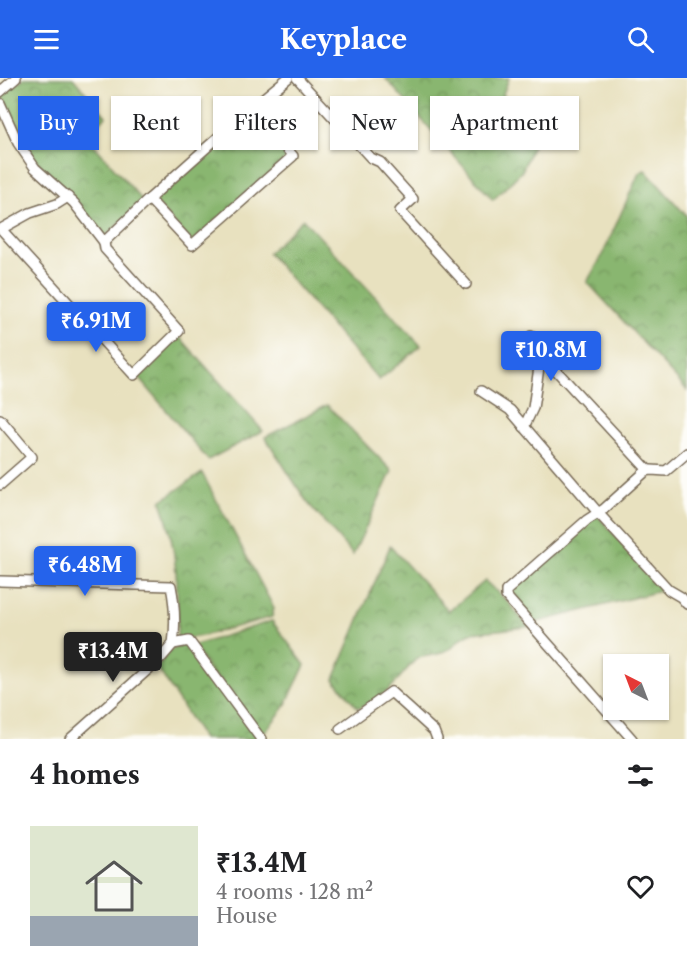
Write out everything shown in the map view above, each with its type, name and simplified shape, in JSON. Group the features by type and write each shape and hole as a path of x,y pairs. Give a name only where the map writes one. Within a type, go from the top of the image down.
{"street":[{"path":"0,92 16,78"},
{"path":"267,96 288,78"},
{"path":"297,78 370,158 380,162 413,199 400,211 466,284"},
{"path":"0,103 18,143 35,168 68,197 104,242 105,249 179,331 134,375 0,229 68,197"},
{"path":"0,131 11,126"},
{"path":"104,242 213,143"},
{"path":"149,200 192,245 293,156 288,150"},
{"path":"531,336 541,354 648,470"},
{"path":"524,427 533,408 541,354"},
{"path":"481,391 510,410 598,513 669,590 681,597 687,604"},
{"path":"0,419 32,457 0,485"},
{"path":"632,739 506,596 508,588 648,470 666,471 687,453"},
{"path":"0,581 171,586 176,626 173,644 70,739"},
{"path":"173,644 189,641 261,739"},
{"path":"340,729 391,692 434,731 437,739"}],"green space":[{"path":"24,78 73,78 89,96 18,96 18,135 2,96"},
{"path":"385,78 509,78 504,96 430,96 430,129 418,115 418,96 401,96"},
{"path":"99,108 106,116 99,124"},
{"path":"213,144 213,150 285,150 290,155 192,243 152,199"},
{"path":"27,150 98,150 143,201 105,237"},
{"path":"449,150 531,150 522,171 493,200"},
{"path":"645,170 687,216 687,390 587,282 602,256 639,173"},
{"path":"303,219 421,346 379,380 268,253"},
{"path":"178,335 263,431 208,460 136,374"},
{"path":"327,405 392,471 353,555 307,502 265,437"},
{"path":"202,473 274,608 272,617 202,636 177,640 178,605 174,552 161,501"},
{"path":"597,515 664,590 534,623 508,596 510,590"},
{"path":"390,546 449,611 485,581 507,601 528,627 470,633 452,648 438,654 417,658 388,691 358,708 334,679"},
{"path":"272,621 305,665 284,708 260,738 193,646"},
{"path":"188,643 259,739 203,739 157,667 170,650"}]}
